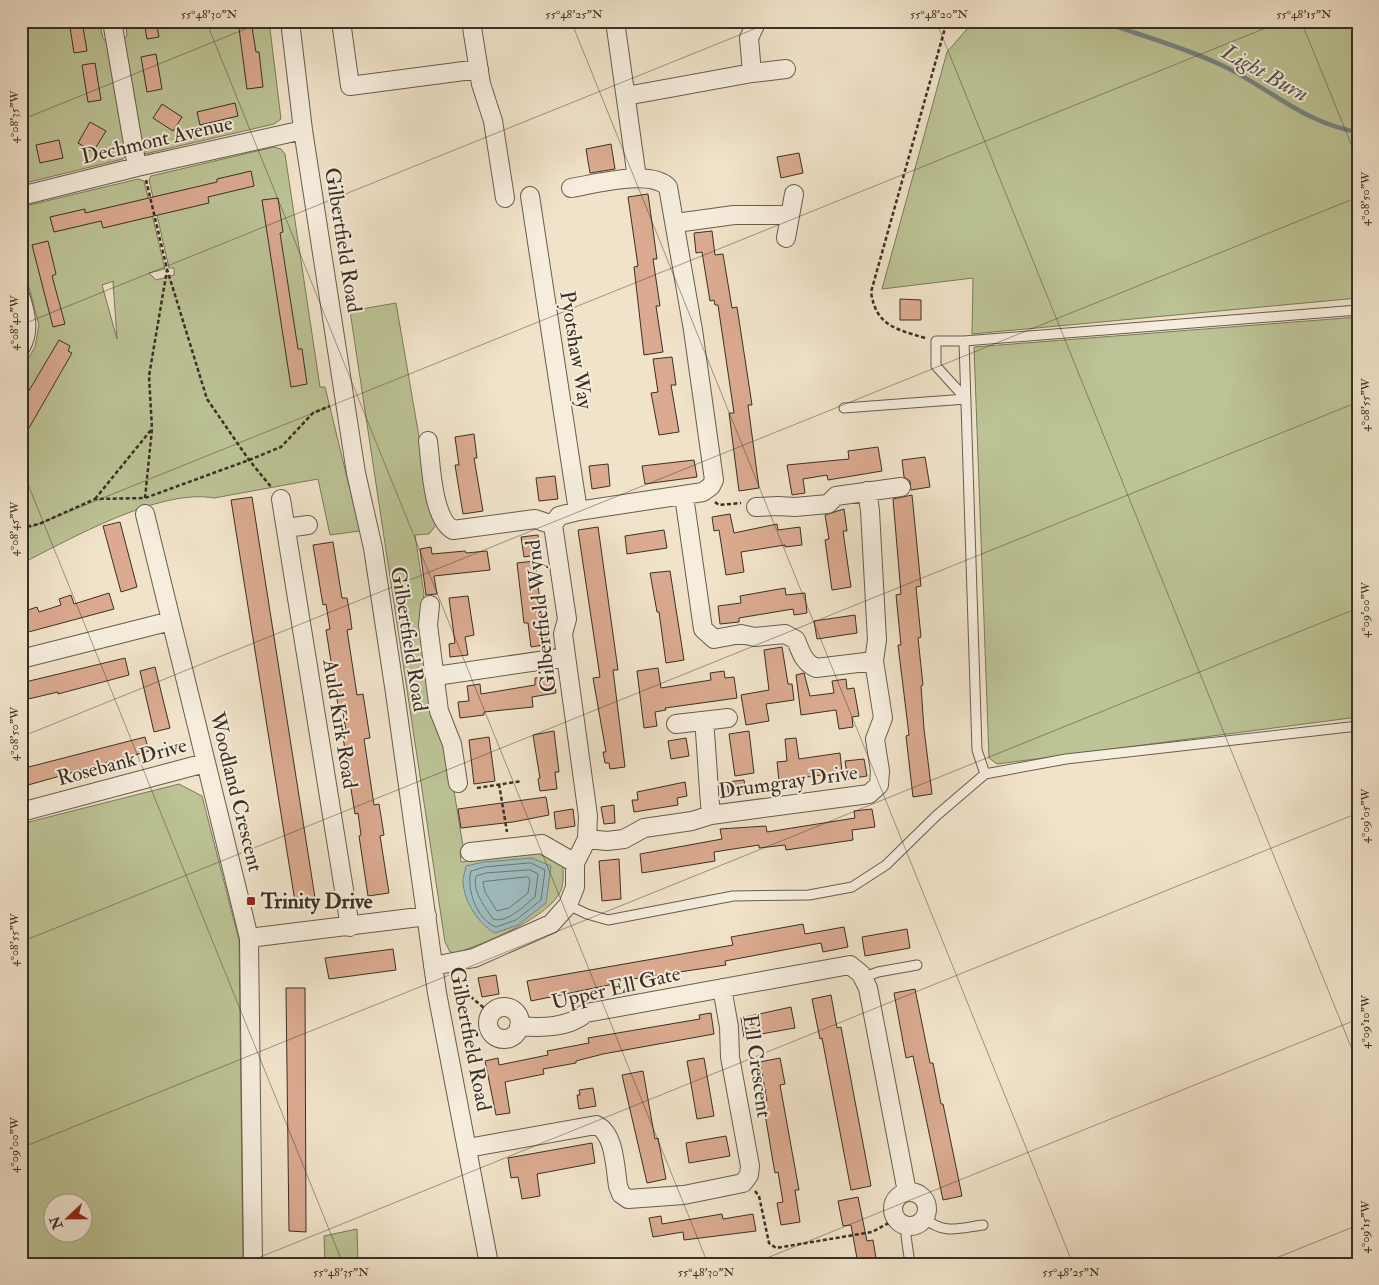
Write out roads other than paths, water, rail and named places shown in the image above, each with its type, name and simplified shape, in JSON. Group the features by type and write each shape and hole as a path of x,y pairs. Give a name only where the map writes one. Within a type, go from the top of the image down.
{"street":[{"path":"112,21 137,167"},
{"name":"Gilbertfield Road","path":"290,21 303,130 356,473 373,548 427,916 432,966 468,1148 488,1264"},
{"path":"341,21 350,86 479,69"},
{"path":"471,21 479,69 493,121 505,198"},
{"path":"615,21 637,178"},
{"path":"752,73 749,38 757,21"},
{"path":"626,96 752,73 786,69"},
{"name":"Dechmont Avenue","path":"21,196 137,167 303,130"},
{"name":"Gilbertfield Wynd","path":"432,966 474,958 551,924 568,905 575,887 575,863 587,839 588,816 563,634 567,619 554,525 559,516 684,496 707,490 714,480 676,224 668,187 662,182 637,178 571,188"},
{"path":"786,238 794,194"},
{"name":"Pyotshaw Way","path":"530,196 578,512"},
{"path":"676,224 734,215 790,215"},
{"path":"21,298 26,319 26,339 21,347"},
{"path":"428,441 438,510 445,525 453,530 535,519 554,525"},
{"path":"756,508 778,506 795,508 828,504 836,496 901,487"},
{"name":"Drumgray Drive","path":"587,839 607,841 624,839 644,828 692,821 711,815 869,794 879,785 880,771 875,739 883,718 874,661 877,640 870,511 867,491"},
{"path":"684,496 703,629 709,636 714,638 741,634 755,638 785,634 796,640 802,657 816,668 874,661"},
{"name":"Auld Kirk Road","path":"281,499 350,927"},
{"name":"Woodland Crescent","path":"144,506 170,621 249,938 253,1264"},
{"path":"286,528 308,524"},
{"path":"430,605 428,625 439,711 452,744 458,783"},
{"path":"21,659 170,621"},
{"path":"436,676 566,657"},
{"path":"676,724 728,718"},
{"path":"704,721 709,766 708,785 711,815"},
{"name":"Rosebank Drive","path":"21,812 205,763"},
{"path":"470,852 542,844 575,863"},
{"path":"249,938 427,916"},
{"name":"Ell Crescent","path":"468,1148 596,1125 604,1130 609,1137 618,1186 621,1194 628,1199 636,1200 701,1193 739,1186 747,1179 750,1166 730,1057 729,1027 722,988 850,965 862,978"},
{"path":"862,978 868,988 907,1192"},
{"name":"Upper Ell Gate","path":"519,1026 540,1028 577,1021 586,1013 722,988"},
{"path":"500,1008 510,1009 518,1016 519,1026 518,1031 510,1038 498,1039 488,1027 491,1014 500,1008"},
{"path":"907,1192 918,1194 925,1201 927,1212 909,1221 894,1214 894,1203 897,1198 907,1192"}],"lane":[{"path":"966,398 936,366 936,341 964,341 1358,310"},
{"path":"964,341 976,750 985,774"},
{"path":"844,408 966,398"},
{"path":"568,905 587,914 608,920 733,896 809,895 852,887 886,865 936,816 985,774 1066,759 1358,726"},
{"path":"862,978 878,972 917,965"},
{"path":"910,1264 906,1236 909,1221 942,1230 983,1225"}],"water":[{"path":"532,858 551,866 546,903 518,925 495,933 483,924 469,904 463,881 466,866 484,862"}],"waterway":[{"name":"Light Burn","path":"1100,21 1175,46 1219,64 1253,82 1303,113 1338,128 1358,132"}],"place":[{"name":"Trinity Drive","path":"251,901"}]}
